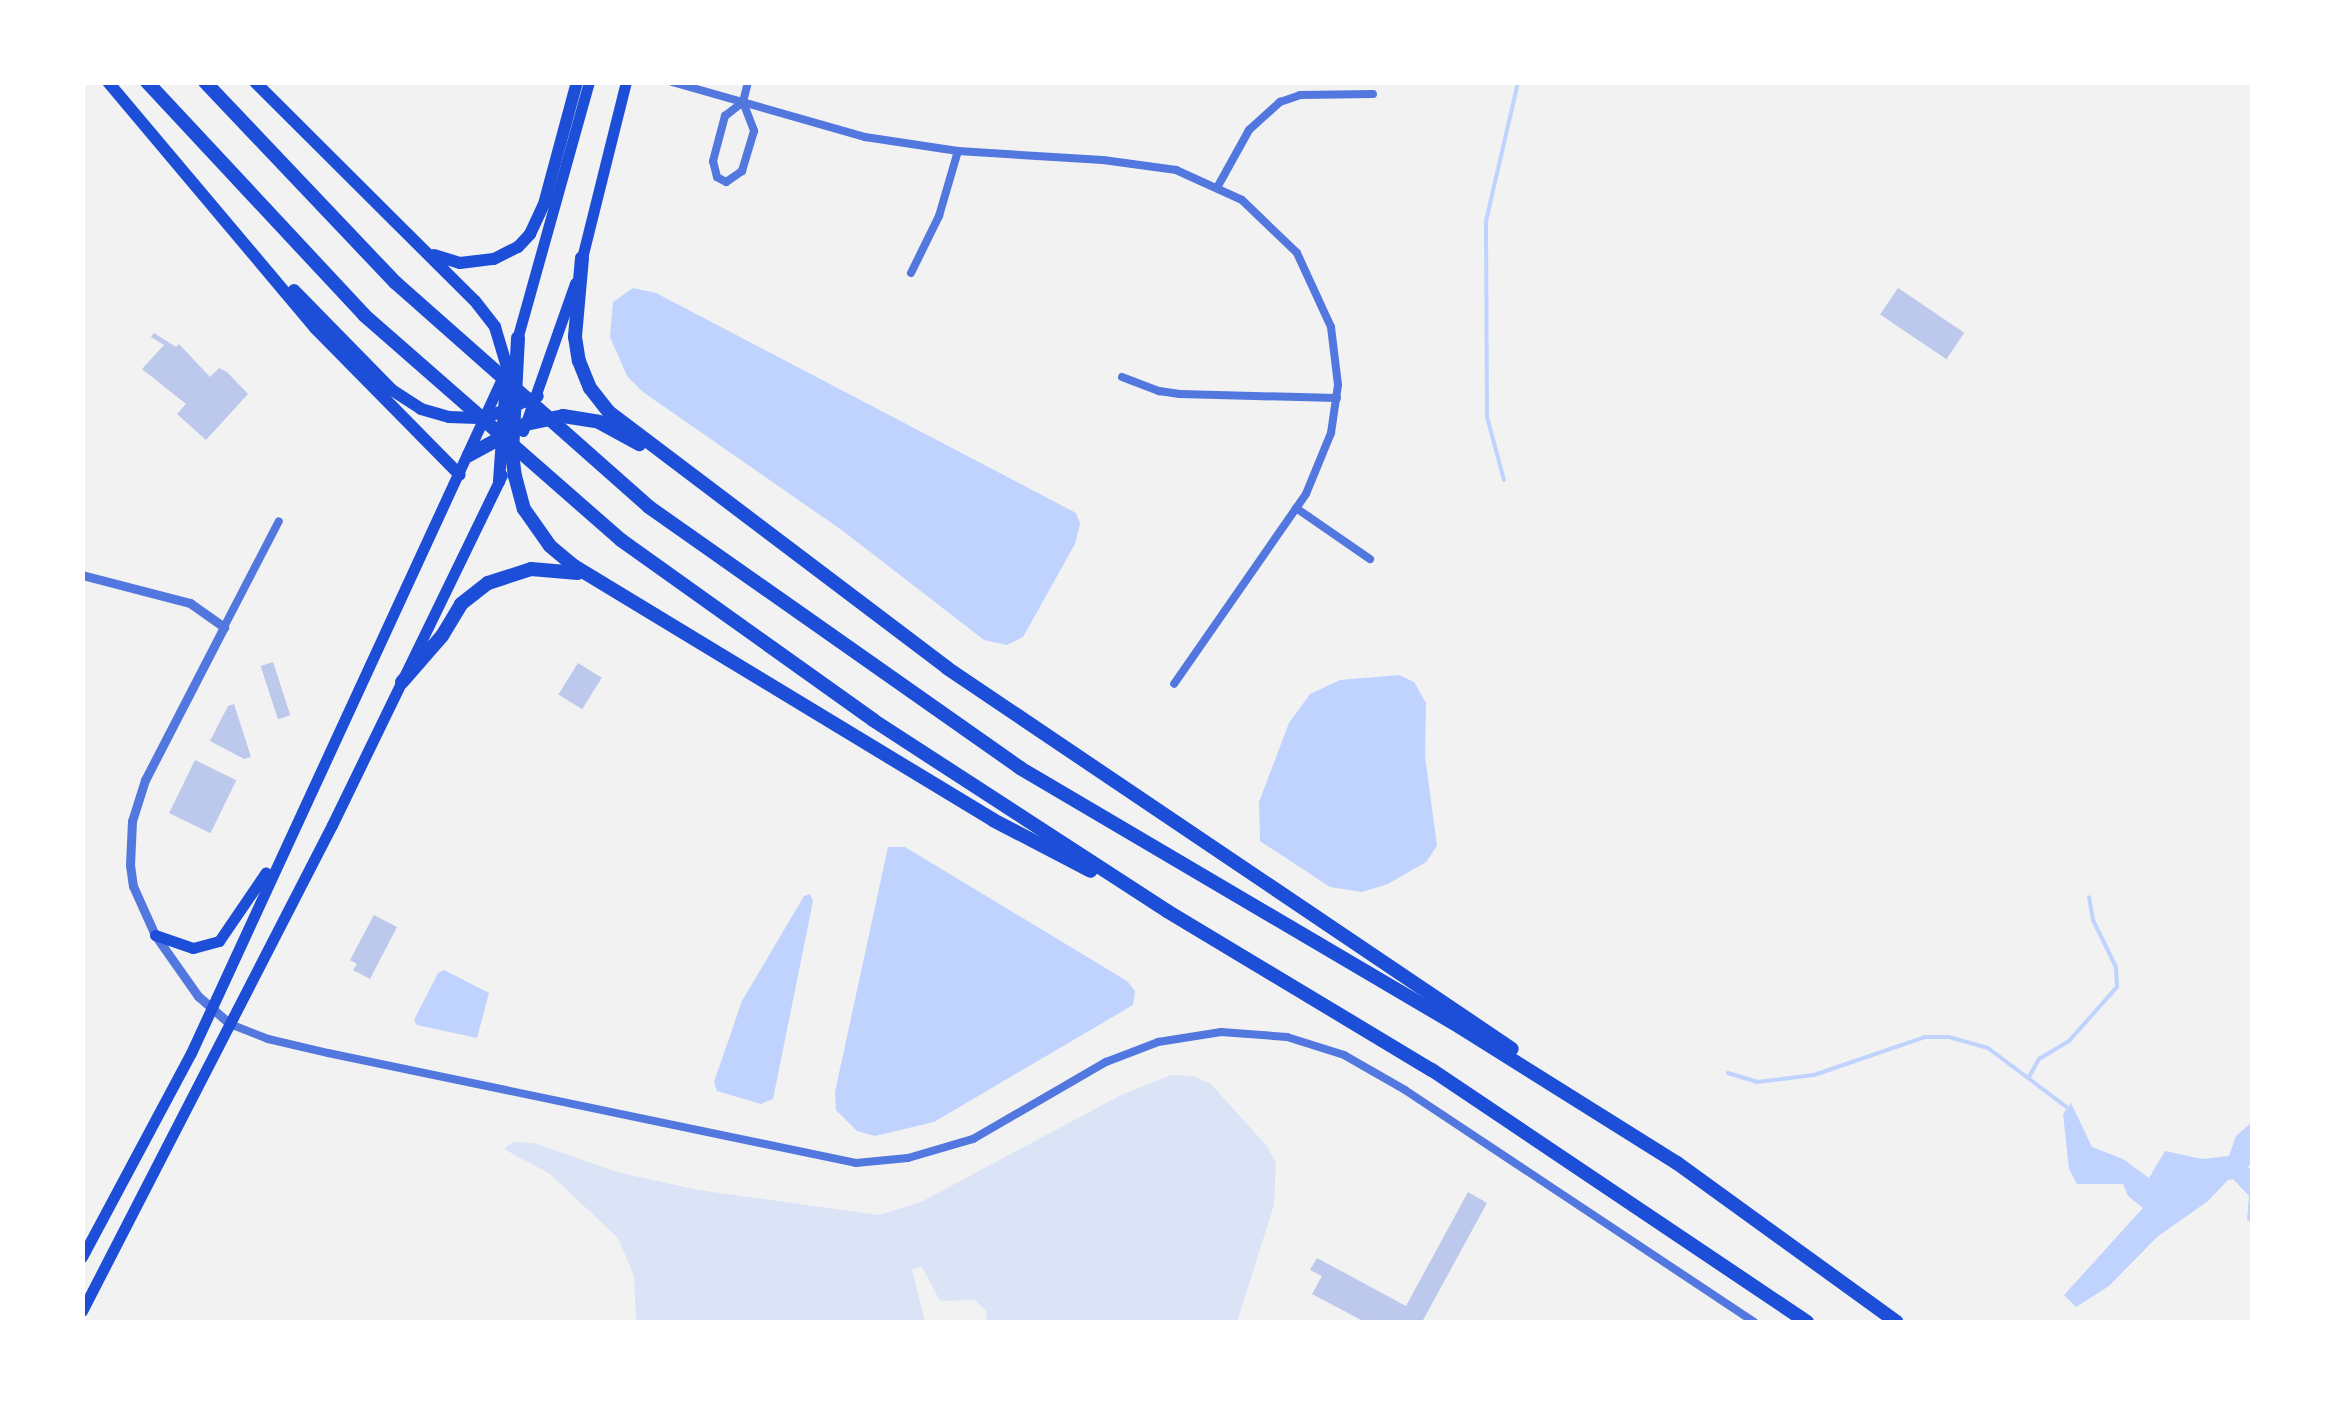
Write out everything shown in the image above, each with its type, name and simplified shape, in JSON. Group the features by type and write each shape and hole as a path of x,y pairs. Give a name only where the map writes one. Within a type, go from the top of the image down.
{"highway":[{"path":"108,82 315,328 460,475"},
{"path":"147,82 364,315 621,540 873,720 1167,911 1432,1070 1807,1322"},
{"path":"205,82 396,283 649,506 1020,768 1463,1022"},
{"path":"255,82 485,312 500,338 507,367 514,431 512,454 524,509 539,533 563,558 994,820 1167,911"},
{"path":"420,246 449,261 472,263 494,259 518,247 536,224 544,204 577,82"},
{"path":"245,244 402,398 434,414 486,418 538,396"},
{"path":"582,258 576,337 584,377 610,412 947,668 1463,1022 1677,1163 1896,1322"},
{"path":"510,408 518,338"},
{"path":"469,455 514,431 563,416 588,418 690,476"},
{"path":"499,482 514,431"},
{"path":"402,682 442,636 461,604 488,582 523,570 546,568 602,582"}],"main road":[{"path":"82,1257 212,1009 282,847 486,418 518,338 588,82"},
{"path":"514,431 538,396 582,258 626,82"},
{"path":"82,1311 402,682 512,454"},
{"path":"155,935 193,948 219,941 282,847"}],"street":[{"path":"672,82 865,138 958,151 1155,165 1218,186 1272,224 1304,264 1332,327 1337,398 1324,453 1296,508 1174,684"},
{"path":"742,102 754,132 742,171 726,182 717,178 713,160 725,116 742,102 748,82"},
{"path":"1218,186 1249,130 1280,102 1300,95 1372,94"},
{"path":"911,273 939,216 958,151"},
{"path":"1122,377 1159,392 1337,398"},
{"path":"1296,508 1370,558"},
{"path":"279,521 137,800 130,842 133,886 155,935 212,1009 230,1024 268,1039 328,1054 856,1163 919,1156 972,1138 1106,1062 1158,1042 1221,1032 1287,1038 1344,1056 1396,1084 1754,1322"},
{"path":"82,575 190,603 224,627"}],"shaded area":[{"path":"1171,1075 1193,1076 1211,1084 1266,1145 1276,1163 1274,1205 1237,1322 987,1322 986,1310 974,1300 940,1301 922,1267 912,1269 925,1322 636,1322 634,1276 618,1238 550,1174 504,1149 513,1142 534,1143 617,1172 698,1190 879,1215 921,1202 1121,1095"}],"water":[{"path":"633,288 656,293 1076,513 1080,524 1075,544 1023,637 1007,645 984,640 843,531 643,392 627,376 610,337 613,302"},
{"path":"1399,675 1414,682 1426,703 1425,756 1437,846 1426,862 1388,884 1362,892 1330,887 1260,841 1259,802 1289,723 1310,694 1340,680"},
{"path":"888,847 905,847 1127,981 1135,991 1133,1005 934,1122 875,1136 857,1131 836,1110 835,1092"},
{"path":"810,894 813,901 773,1099 761,1104 717,1091 714,1082 742,1001 804,896"},
{"path":"444,970 489,993 477,1038 417,1025 414,1020 438,973"},
{"path":"2071,1103 2092,1147 2123,1159 2149,1178 2165,1151 2202,1159 2229,1156 2236,1136 2252,1122 2252,1161 2248,1167 2252,1172 2252,1222 2247,1220 2249,1196 2233,1179 2228,1180 2208,1201 2157,1237 2109,1286 2076,1307 2064,1295 2143,1208 2128,1196 2123,1184 2077,1184 2069,1169 2063,1114"}],"building":[{"path":"1898,288 1964,333 1946,359 1880,315"},
{"path":"154,333 176,347 179,344 210,377 219,368 227,372 248,394 206,440 177,414 186,404 142,369 164,345 151,337"},
{"path":"273,662 290,715 278,719 261,666"},
{"path":"578,663 602,678 582,709 558,694"},
{"path":"234,704 251,757 244,759 210,741 228,706"},
{"path":"195,760 236,780 210,833 169,813"},
{"path":"374,915 397,927 370,979 353,970 357,964 350,960"},
{"path":"1468,1192 1487,1203 1422,1322 1365,1322 1312,1294 1322,1276 1310,1270 1317,1258 1406,1306"}],"waterway":[{"path":"1504,480 1487,417 1486,221 1518,82"},
{"path":"2029,1077 2039,1059 2069,1041 2117,987 2116,967 2093,920 2089,897"},
{"path":"1728,1073 1757,1082 1814,1075 1925,1037 1949,1037 1988,1048 2068,1108"}]}
